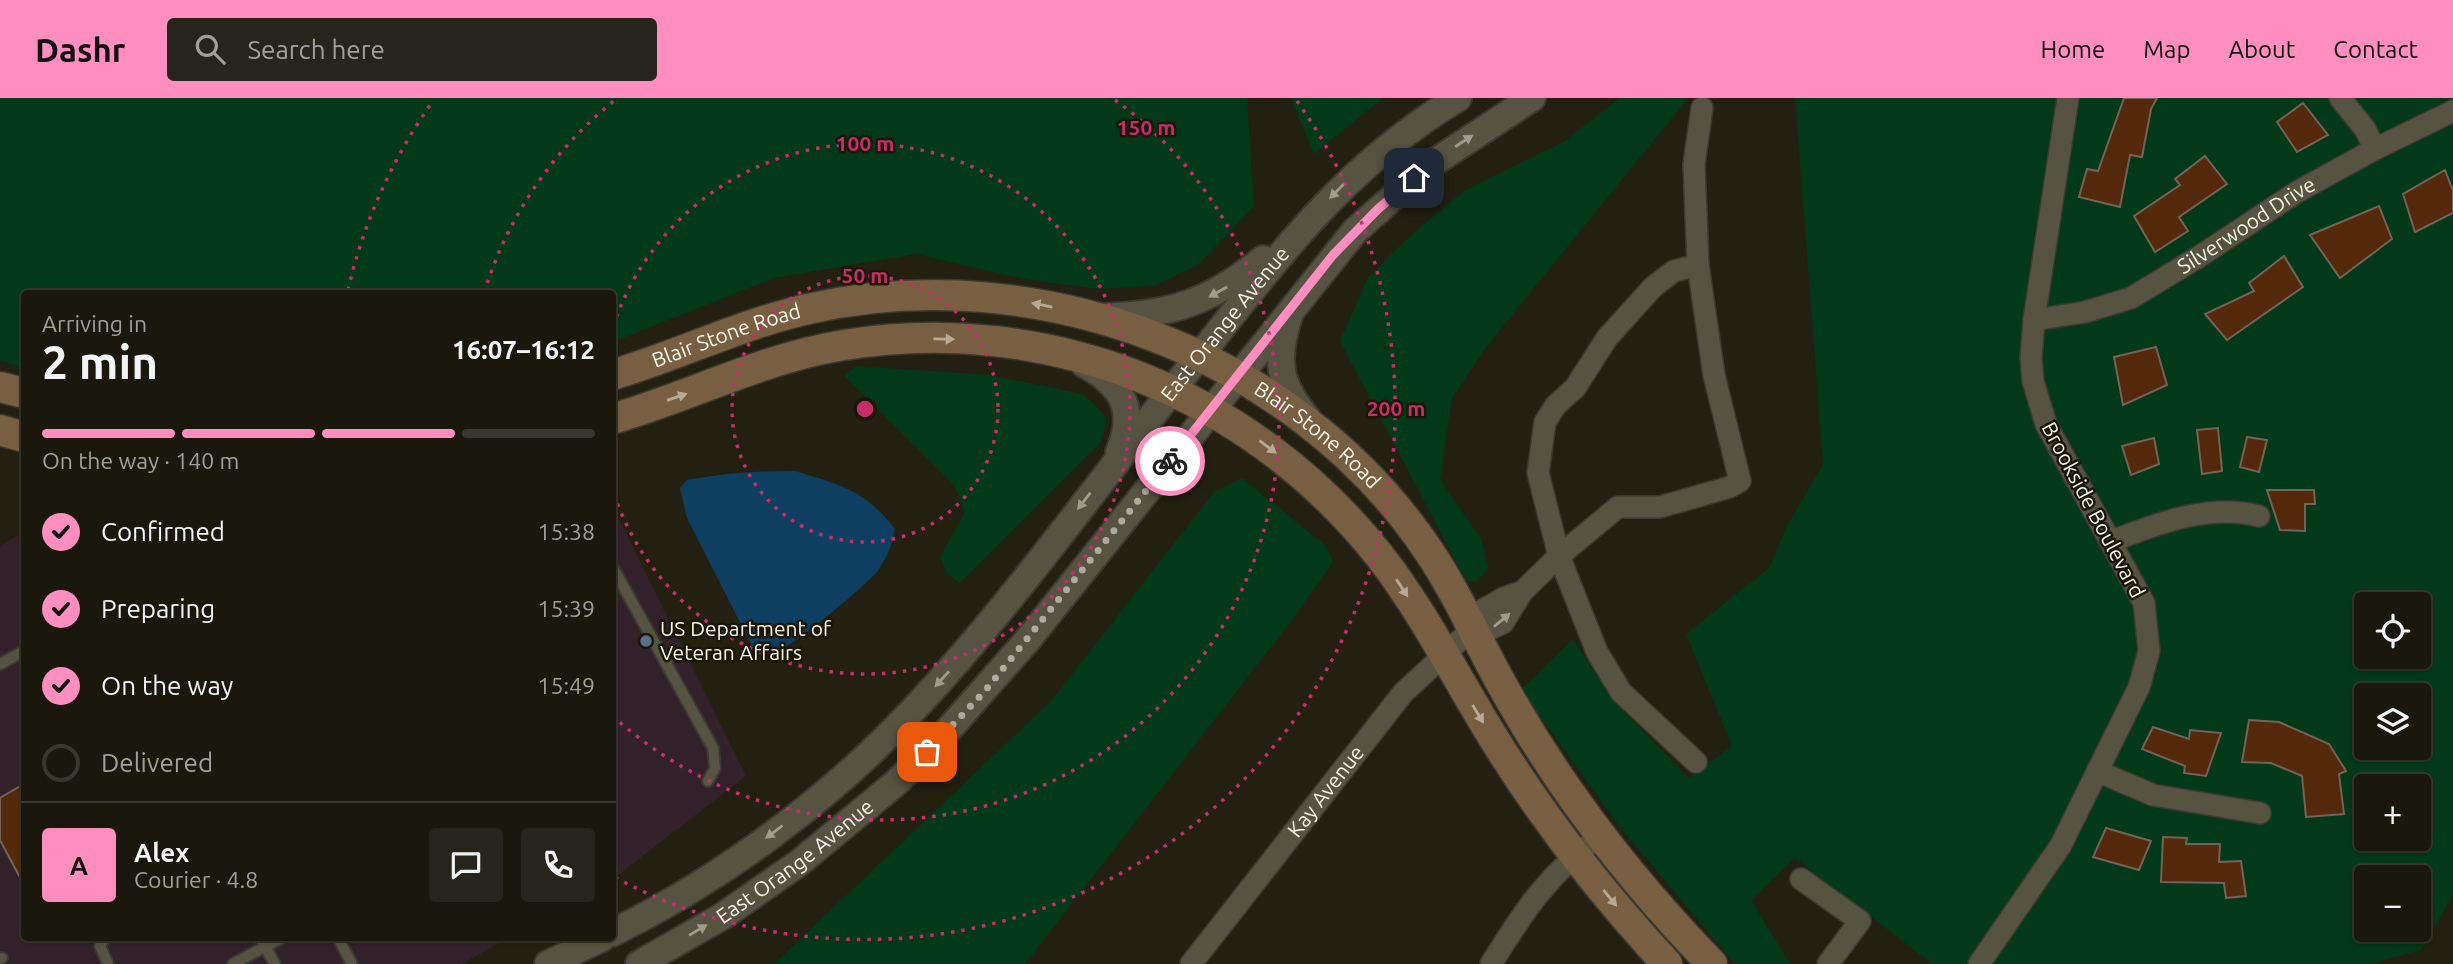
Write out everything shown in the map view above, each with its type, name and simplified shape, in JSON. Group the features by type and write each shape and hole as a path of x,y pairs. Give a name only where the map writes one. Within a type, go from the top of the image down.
{"main road":[{"name":"Blair Stone Road","path":"616,374 777,317 874,299 937,295 999,298 1095,317 1155,336 1200,355 1326,438 1365,474 1409,523 1445,576 1471,630 1524,723 1602,835 1658,905 1712,964"},
{"name":"Blair Stone Road","path":"616,418 782,359 855,344 909,338 971,340 1064,354 1120,370 1172,390 1211,409 1278,454 1340,509 1400,584 1501,751 1574,854 1667,964"},
{"path":"0,387 21,392"},
{"path":"0,430 21,437"}],"street":[{"name":"East Orange Avenue","path":"616,931 727,866 778,829 876,747 957,661 1310,219 1376,154 1458,98"},
{"name":"East Orange Avenue","path":"639,964 770,885 897,782 985,691 1333,255 1401,188 1453,148 1532,98"},
{"name":"Brookside Boulevard","path":"1979,964 2061,845 2139,687 2149,651 2144,603 2040,408 2031,358 2034,320 2068,98"},
{"path":"2340,98 2365,129 2375,149"},
{"path":"1559,556 1618,507 1660,507 1730,487 1740,481 1714,375 1698,265 1694,164 1702,108"},
{"name":"Silverwood Drive","path":"2034,320 2085,312 2131,298 2297,192 2375,149 2453,111"},
{"path":"1095,317 1149,314 1197,302 1230,285 1310,219"},
{"path":"1696,762 1621,692 1597,652 1559,556 1538,473 1545,422 1556,405 1575,388 1607,338 1653,288 1674,271 1698,265"},
{"path":"1293,306 1282,345 1280,369 1284,384 1299,408 1326,438"},
{"path":"1064,354 1093,369 1121,393 1127,422 1124,439 1114,464"},
{"path":"2112,541 2157,524 2222,510 2259,516"},
{"name":"Kay Avenue","path":"1202,960 1403,693 1471,630 1479,612 1504,598 1522,593 1559,556"},
{"path":"2097,771 2153,795 2260,813"},
{"path":"1490,964 1535,894 1574,854 1602,835"},
{"path":"1801,879 1860,921 1828,964"},
{"path":"548,964 596,941"}],"lane":[{"path":"616,573 713,748 715,768 708,781"},
{"path":"0,664 21,653"},
{"path":"103,941 100,946 108,964"},
{"path":"340,941 352,964"},
{"path":"236,963 263,942 275,964"}],"shaded area":[{"name":"US Department of Veteran Affairs","path":"616,513 746,776 616,877"},
{"path":"21,534 21,941 503,941 462,964 0,964 0,546"}],"green space":[{"path":"0,98 1247,98 1254,206 1199,264 1154,286 1096,289 1025,279 916,254 774,278 616,341 616,290 21,290 21,367 0,360"},
{"path":"1291,98 1383,98 1314,154"},
{"path":"1620,98 1688,98 1487,346 1452,398 1440,480 1482,540 1488,568 1477,582 1466,581 1340,341 1368,277 1411,235 1465,190 1563,142"},
{"path":"1795,98 2453,98 2453,895 2431,933 2431,865 2354,865 2354,942 2426,942 2421,950 2370,964 1932,964 1795,858 1751,900 1790,964 1735,964 1622,830 1521,690 1573,639 1610,697 1689,778 1732,746 1686,634 1769,568 1787,526 1823,464"},
{"path":"856,366 990,375 1083,394 1107,418 1101,442 960,583 947,574 940,557 965,512 954,485 844,376"},
{"path":"1242,478 1326,546 1333,562 1292,620 1025,964 774,964 1052,700 1214,492"}],"water":[{"path":"795,471 826,480 862,497 895,529 882,564 862,587 787,646 769,652 753,648 687,518 680,488 687,480 700,478"}],"building":[{"path":"2124,98 2157,98 2151,109 2142,157 2130,155 2120,207 2079,197 2087,169 2098,171"},
{"path":"2303,103 2328,135 2297,152 2277,122"},
{"path":"2205,156 2227,184 2179,217 2188,231 2155,252 2134,216 2180,185 2175,179"},
{"path":"2445,170 2453,191 2453,213 2415,232 2403,194"},
{"path":"2379,206 2392,239 2340,278 2310,235"},
{"path":"2284,256 2303,287 2227,340 2205,314 2254,291 2249,283"},
{"path":"2156,347 2167,385 2123,405 2114,357"},
{"path":"2218,428 2222,471 2202,474 2197,430"},
{"path":"2247,437 2267,440 2259,472 2240,467"},
{"path":"2154,438 2159,464 2131,475 2122,446"},
{"path":"2267,490 2314,490 2315,504 2305,504 2305,531 2280,530"},
{"path":"2249,720 2279,722 2329,744 2346,771 2339,774 2344,814 2306,817 2302,776 2271,763 2242,762"},
{"path":"2153,727 2189,739 2190,730 2221,733 2206,776 2184,773 2185,766 2142,749"},
{"path":"21,786 21,879 0,840 0,798"},
{"path":"2106,828 2151,841 2139,870 2093,857"},
{"path":"2163,837 2187,838 2186,844 2220,844 2219,862 2241,861 2246,896 2226,898 2224,883 2161,882"}],"way so far":[{"path":"927,752 985,691 1170,461"}],"place":[{"name":"US Department of Veteran Affairs","path":"646,641"}],"route":[{"path":"1170,461 1333,255 1378,209 1414,178"}]}
